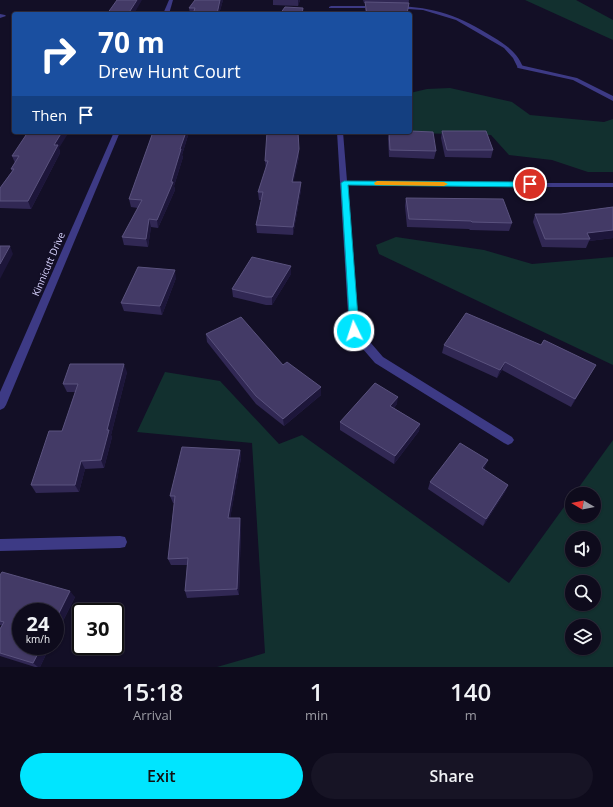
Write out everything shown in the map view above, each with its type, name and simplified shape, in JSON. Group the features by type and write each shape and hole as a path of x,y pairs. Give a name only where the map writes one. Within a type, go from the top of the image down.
{"street":[{"path":"167,12 171,0"},
{"path":"331,0 331,12"},
{"path":"331,7 383,7"},
{"path":"390,7 419,8 455,16 470,23 506,47 514,55 520,67 576,79 613,99"},
{"name":"Kinnicutt Drive","path":"0,405 116,134"},
{"path":"340,134 354,331 379,360 508,440"},
{"path":"344,183 613,185"},
{"path":"0,545 120,542"}],"green space":[{"path":"525,0 576,0 613,20 613,40"},
{"path":"450,88 512,102 530,115 604,122 613,119 613,172 588,172 552,160 509,155 491,135 412,133 412,93 427,89"},
{"path":"396,237 484,250 532,264 613,257 613,365 379,254 376,245"},
{"path":"165,372 220,381 279,444 302,435 509,583 565,506 565,523 601,523 601,487 579,487 613,440 613,667 217,667 265,653 252,443 137,432"}],"building":[{"path":"117,0 137,0 129,12 108,12"},
{"path":"195,0 220,0 217,12 194,12 195,8 189,8"},
{"path":"365,2 409,3 407,12 367,12"},
{"path":"285,7 303,8 302,12 281,12"},
{"path":"412,131 433,132 436,151 390,150 389,134 412,134"},
{"path":"442,131 486,131 493,150 447,150"},
{"path":"27,134 61,134 54,145 58,145 28,201 0,201 0,188 14,169 11,169 19,156 12,156"},
{"path":"152,134 185,134 171,182 173,182 157,220 149,219 146,239 122,237 142,200 129,199"},
{"path":"267,134 298,134 299,149 292,182 301,182 293,227 256,225 263,192 258,192 268,161 265,161"},
{"path":"406,198 503,199 512,223 409,219"},
{"path":"613,207 613,230 587,233 590,239 545,239 535,214 561,214"},
{"path":"0,246 10,246 0,264"},
{"path":"252,257 291,266 272,297 232,289"},
{"path":"138,267 175,270 160,306 121,303"},
{"path":"466,313 541,345 544,340 596,365 575,399 505,362 500,370 444,345"},
{"path":"241,317 283,365 287,362 321,387 283,419 256,396 206,334"},
{"path":"70,364 124,364 101,460 81,461 75,485 31,485 49,431 62,431 78,384 63,384"},
{"path":"375,383 398,397 390,406 420,424 395,456 340,422"},
{"path":"460,443 488,460 482,468 508,485 486,519 430,482"},
{"path":"182,447 240,450 228,518 240,518 237,589 185,591 188,558 168,559 175,496 170,496"},
{"path":"2,572 70,591 64,603 12,603 12,655 37,655 33,663 0,653 0,629 4,622 0,621 0,575"}],"slow traffic":[{"path":"377,183 444,184"}],"route":[{"path":"354,331 344,183 530,184"}]}
